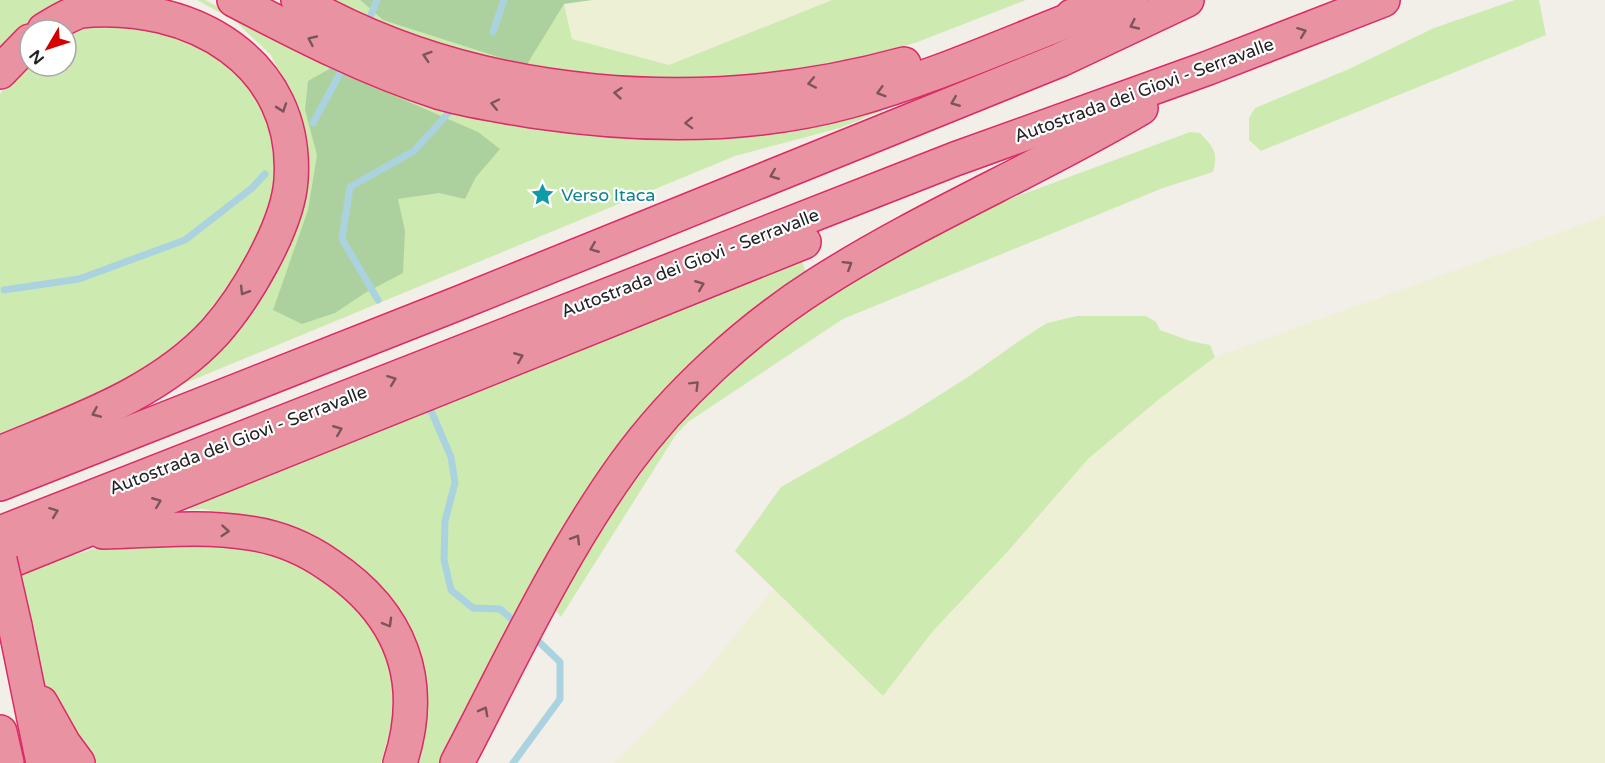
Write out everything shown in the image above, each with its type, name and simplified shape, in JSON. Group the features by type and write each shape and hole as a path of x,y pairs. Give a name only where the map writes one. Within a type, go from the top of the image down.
{"highway":[{"path":"234,0 368,66 443,93 518,109 595,120 670,124 729,122 847,102 891,89 1092,10"},
{"path":"298,0 327,17 386,42 451,64 580,90 651,96 722,94 774,89 847,77 900,65 1131,0"},
{"path":"0,484 448,307 1060,60 1187,0"},
{"name":"Autostrada dei Giovi - Serravalle","path":"0,533 955,159 1209,68 1383,0"},
{"path":"0,453 133,395 163,376 215,332 261,264 286,205 291,180 289,130 280,102 268,77 237,41 215,25 167,6 142,3 121,3 79,12 67,18"},
{"path":"0,72 18,53"},
{"path":"457,763 555,574 590,516 626,463 670,410 729,352 816,285 869,252 1087,140 1209,68"},
{"path":"0,565 798,245 955,159"},
{"path":"83,532 221,530 251,533 284,542 315,555 340,572 364,591 384,616 399,642 407,666 411,691 409,732 400,763"},
{"path":"0,560 43,763"},
{"path":"17,639 45,712 78,763"},
{"path":"0,732 7,763"}],"green space":[{"path":"0,0 66,0 37,18 18,18 18,30 0,47"},
{"path":"197,0 205,0 311,54 881,107 882,111 840,128 735,156 166,391 275,267 306,193 305,138 290,90 270,54 235,21"},
{"path":"325,0 360,0 383,20 564,4 572,39 669,65 832,0 1026,0 915,43 826,66 658,87 451,54"},
{"path":"360,0 592,0 564,4 526,66 383,20"},
{"path":"592,0 832,0 669,65 572,39 564,4"},
{"path":"1515,0 1539,0 1546,35 1261,151 1249,140 1249,118 1255,108 1349,69 1434,28"},
{"path":"78,23 198,31 263,102 274,139 277,174 272,201 256,246 236,281 208,315 159,362 133,380 0,438 0,94 18,69 18,78 78,78"},
{"path":"331,68 478,132 500,149 476,177 465,199 439,193 398,199 405,231 403,273 365,293 335,313 302,324 273,310 308,210 317,155 305,110 308,81"},
{"path":"1190,132 1200,133 1214,150 1213,172 1163,188 843,319 688,422 675,436 561,617 552,607 607,510 673,427 719,377 807,304 904,246 1007,200"},
{"path":"1605,216 1605,763 614,763 703,674 774,588 883,696 933,631 1010,549 1088,459 1158,400 1215,357"},
{"path":"802,260 807,276 559,540 440,763 413,763 425,696 417,641 393,601 362,567 315,536 262,519 202,509 190,510 188,504"},
{"path":"1077,316 1146,316 1156,322 1160,330 1190,341 1210,345 1215,357 1158,400 1088,459 1010,549 933,631 883,696 735,551 781,487 908,415 1047,323"},
{"path":"124,539 248,545 322,574 359,606 383,641 394,683 393,718 381,763 93,763 39,683 12,575"}],"waterway":[{"path":"371,15 377,0"},
{"path":"493,32 504,0"},
{"path":"313,123 344,66"},
{"path":"378,300 342,239 350,187 414,151 451,110"},
{"path":"4,290 79,279 185,240 252,188 265,174"},
{"path":"429,406 451,457 455,483 445,521 444,560 451,590 473,608 500,609 515,622"},
{"path":"513,763 560,699 560,662 537,640"}],"place":[{"name":"Verso Itaca","path":"543,195"}]}
